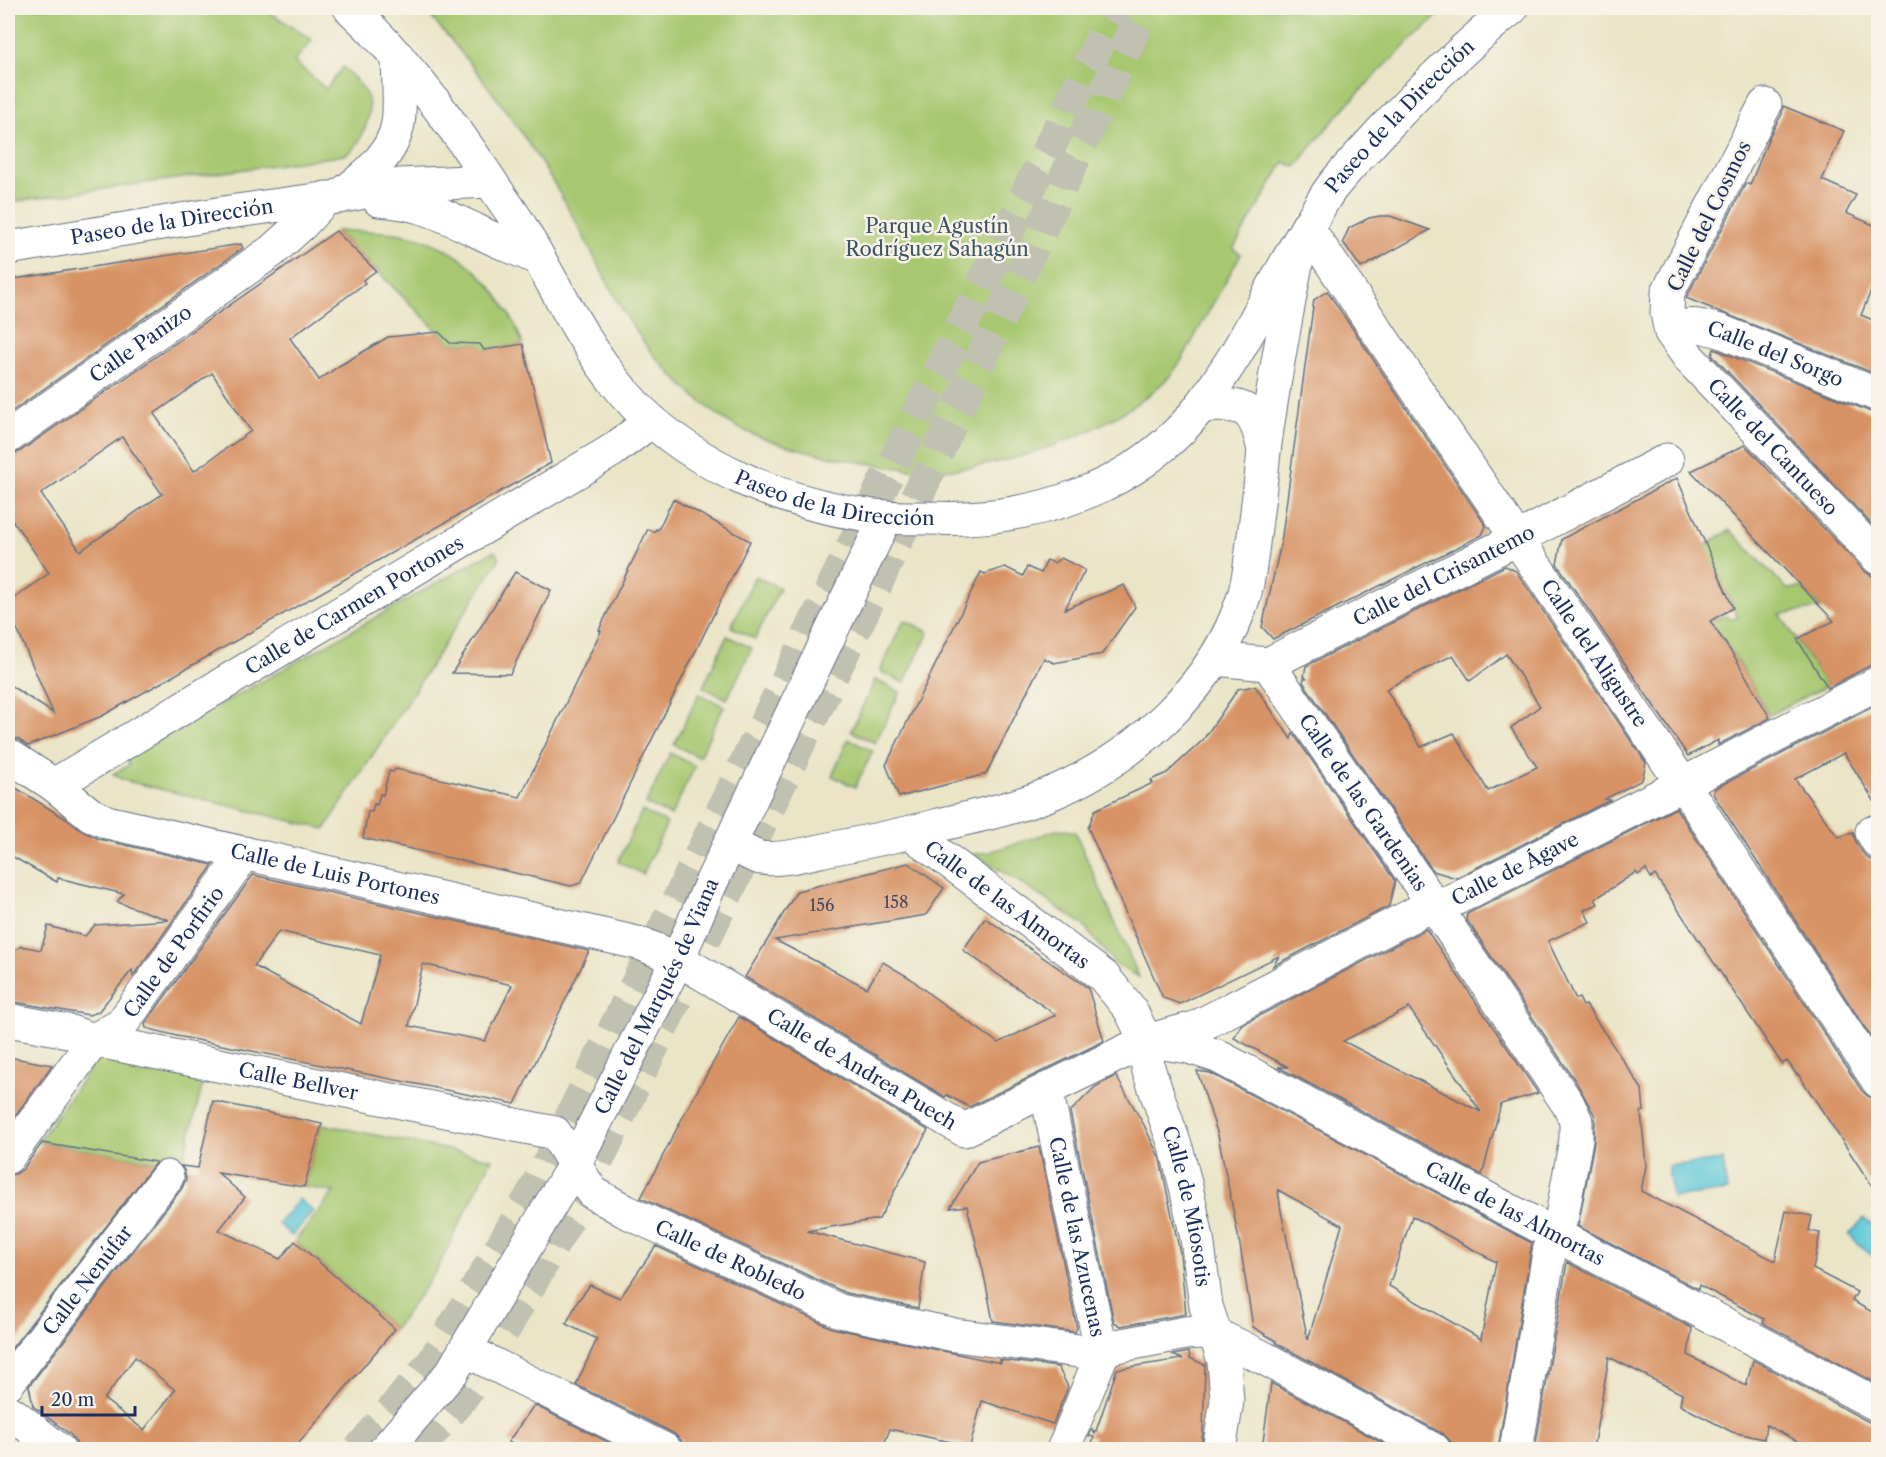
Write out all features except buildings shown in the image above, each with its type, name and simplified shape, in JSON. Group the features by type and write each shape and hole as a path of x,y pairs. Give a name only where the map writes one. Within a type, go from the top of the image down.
{"street":[{"path":"350,8 389,45 465,142 490,181"},
{"name":"Paseo de la Dirección","path":"8,248 332,198 400,185 490,181 517,220 595,356 611,378 651,421 694,453 775,492 826,507 886,518 968,518 1025,511 1075,496 1122,476 1177,434 1201,406 1235,354 1304,231 1331,189 1375,139 1442,70 1483,31 1512,8"},
{"name":"Paseo de la Dirección","path":"332,198 366,176 392,142 398,123 398,57"},
{"name":"Calle del Cosmos","path":"1671,332 1667,313 1668,292 1765,105"},
{"name":"Paseo de la Dirección","path":"332,198 397,201 424,207 539,259"},
{"name":"Calle Panizo","path":"8,437 272,251 332,198"},
{"path":"236,211 249,220 272,251"},
{"name":"Paseo de la Dirección","path":"730,843 761,858 791,857 911,833 1005,808 1050,794 1087,776 1117,758 1172,711 1224,645 1245,595 1264,450 1304,231"},
{"name":"Calle del Aligustre","path":"1304,231 1683,784 1878,1081"},
{"name":"Calle del Sorgo","path":"1671,332 1682,325 1700,326 1719,331 1878,395"},
{"name":"Calle del Cantueso","path":"1671,332 1690,358 1878,558"},
{"name":"Paseo de la Dirección","path":"1201,406 1229,404 1243,409 1252,416 1259,427 1264,450"},
{"name":"Calle de Carmen Portones","path":"54,785 613,450 651,421"},
{"name":"Calle del Crisantemo","path":"1268,664 1517,539 1667,460"},
{"name":"Calle del Marqués de Viana","path":"385,1449 452,1372 574,1166 678,959 730,843 886,518"},
{"path":"1215,658 1268,664"},
{"name":"Calle de las Gardenias","path":"1268,664 1568,1104 1576,1121 1576,1139 1562,1216 1554,1233"},
{"name":"Calle de Ágave","path":"1146,1041 1195,1028 1434,905 1453,900 1683,784 1878,683"},
{"name":"Calle de Luis Portones","path":"8,755 54,785 90,814 107,822 642,944 678,959"},
{"name":"Calle de las Almortas","path":"911,833 1103,976"},
{"name":"Calle de Porfirio","path":"8,1157 94,1040 122,1025 245,853"},
{"name":"Calle de Andrea Puech","path":"678,959 964,1130 1146,1041"},
{"name":"Calle de Miosotis","path":"1103,976 1130,1010 1146,1041 1148,1068 1177,1151 1186,1187 1197,1238 1206,1306 1224,1361 1227,1401 1218,1449"},
{"name":"Calle Bellver","path":"8,1020 68,1031 94,1040 555,1133 574,1166"},
{"name":"Calle de las Almortas","path":"1146,1041 1189,1047 1217,1056 1878,1405"},
{"name":"Calle de las Azucenas","path":"1046,1090 1102,1354 1063,1449"},
{"name":"Calle de Robledo","path":"574,1166 592,1192 624,1211 840,1311 955,1335 1102,1354"},
{"name":"Calle Nenúfar","path":"8,1383 167,1177"},
{"path":"1516,1449 1554,1233"},
{"path":"1102,1354 1111,1347 1186,1333 1214,1334 1264,1358 1434,1449"},
{"path":"465,1350 665,1449"},
{"path":"8,1412 59,1449"}],"green space":[{"path":"8,8 263,8 312,40 294,61 326,89 343,67 358,82 368,100 367,122 356,145 341,156 17,201 8,205"},
{"name":"Parque Agustín Rodríguez Sahagún","path":"423,8 1446,8 1348,104 1296,167 1284,162 1233,249 1241,254 1184,356 1165,381 1142,400 1114,418 1050,447 1016,458 982,465 919,470 824,455 769,440 726,421 686,389 659,361 633,327 556,187 522,134 465,57"},
{"path":"336,231 401,234 423,239 443,248 477,272 491,288 504,305 523,344 484,350 479,344 450,343"},
{"path":"1730,530 1787,589 1802,588 1821,608 1780,614 1827,686 1769,715 1737,660 1710,621 1725,616 1732,619 1738,618 1717,571 1703,547"},
{"path":"494,551 500,558 325,829 123,780 113,774 129,765 125,758"},
{"path":"755,576 780,588 755,639 731,627"},
{"path":"904,620 929,632 904,683 880,671"},
{"path":"727,636 752,648 727,699 703,687"},
{"path":"875,680 900,692 875,743 851,731"},
{"path":"699,694 724,706 699,757 674,745"},
{"path":"848,739 873,751 855,787 832,776"},
{"path":"670,753 695,766 671,816 646,804"},
{"path":"642,811 667,823 643,874 618,862"},
{"path":"1060,829 1075,832 1139,977 1116,965 1082,924 973,854 990,852"},
{"path":"110,1053 206,1071 182,1166 38,1142 97,1058"},
{"path":"322,1124 492,1159 436,1271 395,1329 295,1241 334,1192 304,1187"}],"water":[{"path":"1723,1160 1727,1191 1672,1198 1668,1166"},
{"path":"299,1199 313,1211 292,1236 278,1224"},
{"path":"1864,1218 1878,1231 1878,1261 1849,1235"}],"tunnel":[{"path":"359,1450 433,1362 536,1188 1116,8"},
{"path":"417,1450 472,1385 577,1203 875,587 1144,8"}]}
